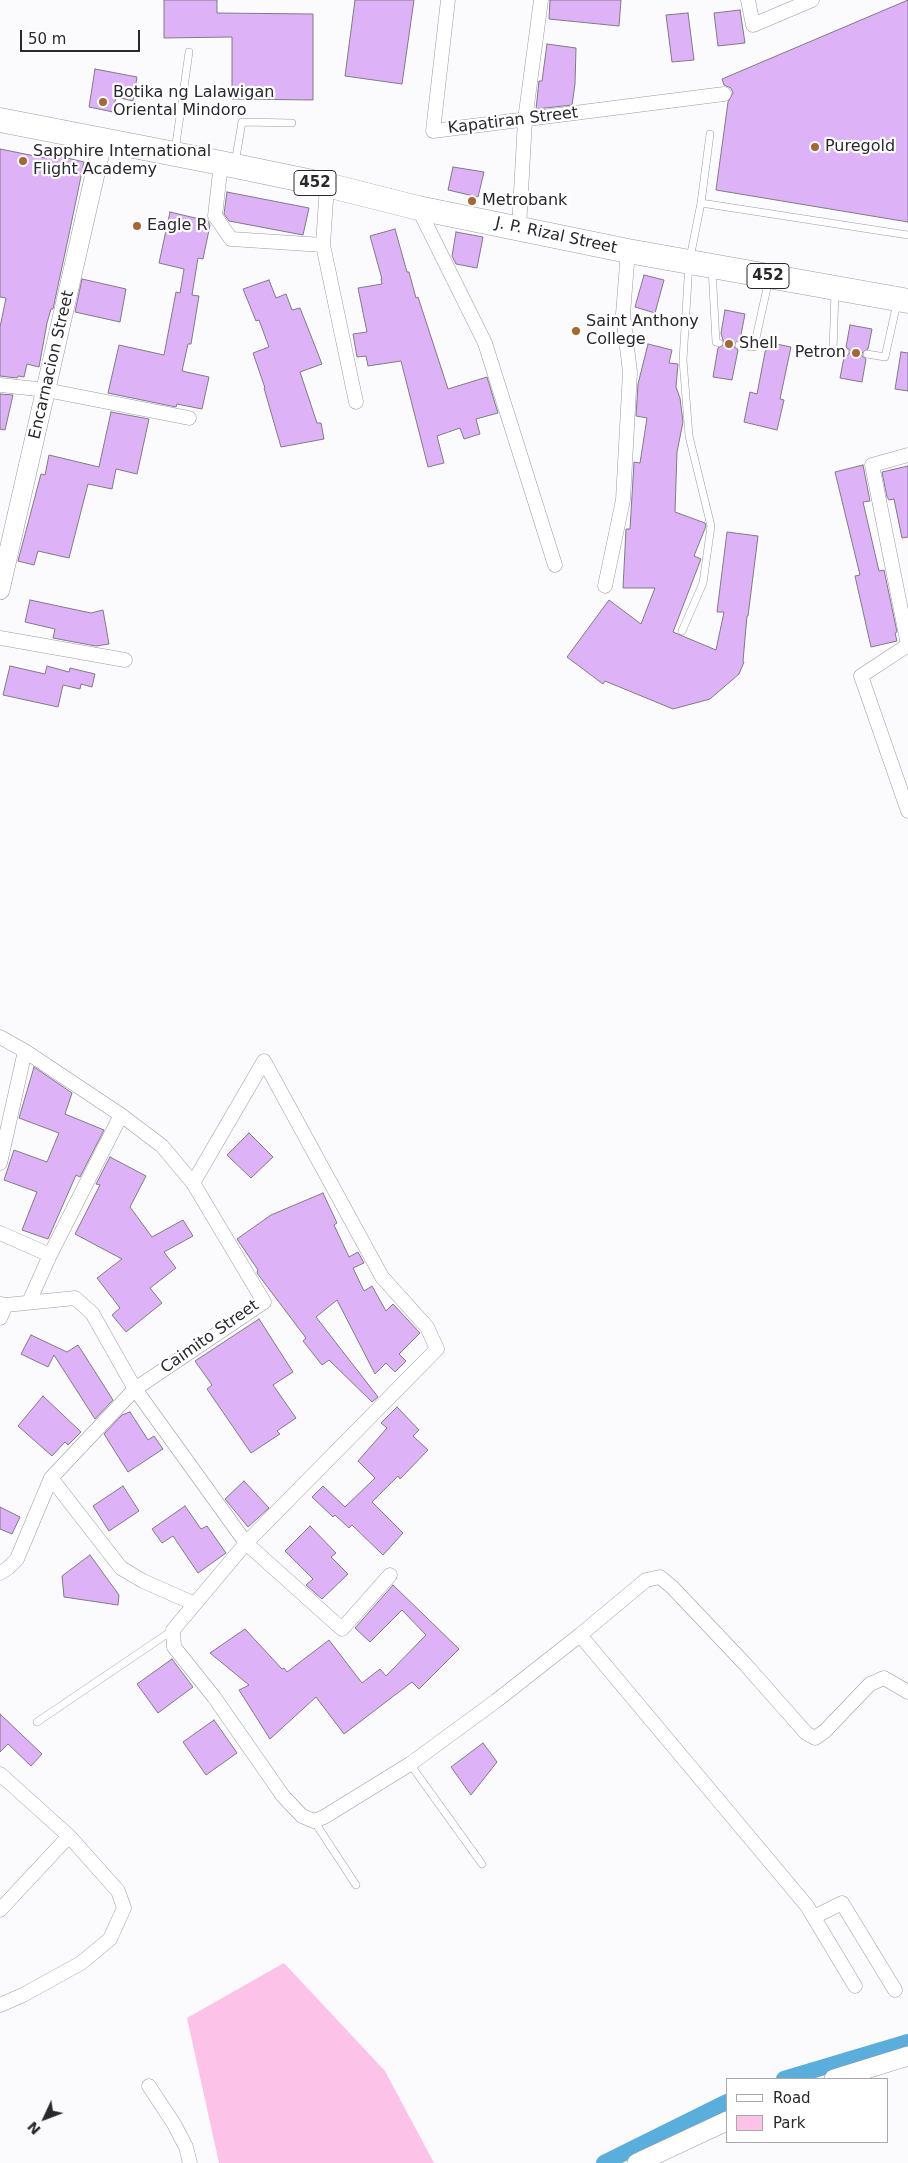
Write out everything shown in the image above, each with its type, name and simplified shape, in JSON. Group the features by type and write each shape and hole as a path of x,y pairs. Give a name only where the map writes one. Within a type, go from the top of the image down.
{"highway":[{"name":"J. P. Rizal Street","path":"0,120 328,185 418,208 700,264 903,301"}],"street":[{"name":"Kapatiran Street","path":"448,0 433,131 724,94"},
{"path":"519,228 525,120 541,0"},
{"path":"748,0 753,26 812,0"},
{"name":"Encarnacion Street","path":"0,590 103,139"},
{"path":"228,164 215,216 231,239 323,245"},
{"path":"328,185 323,245 356,402"},
{"path":"418,208 485,343 555,565"},
{"path":"605,586 623,500 630,372 623,314 628,250"},
{"path":"0,384 46,390 189,418"},
{"path":"908,455 872,465 908,645 861,676 908,811"},
{"path":"0,638 125,660"},
{"name":"Caimito Street","path":"0,1037 25,1051 121,1115 162,1146 193,1183 264,1302 135,1389 51,1478 17,1559 8,1568 0,1572"},
{"path":"0,1163 25,1051"},
{"path":"193,1183 264,1061 382,1277 427,1327 437,1349 246,1542 173,1630 174,1647 214,1697 283,1796 302,1816 314,1821 324,1817 410,1764 580,1636 646,1580 660,1577 673,1588 728,1646 806,1733 815,1738 825,1731 870,1684 884,1678 908,1692"},
{"path":"29,1302 50,1255 121,1115"},
{"path":"0,1233 50,1255"},
{"path":"0,1318 3,1305 75,1298 92,1313 135,1389 246,1542 342,1629 390,1575"},
{"path":"51,1478 120,1568 143,1581 195,1604"},
{"path":"580,1636 807,1906 855,1986"},
{"path":"0,2005 24,1995 81,1963 110,1939 124,1908 118,1891 69,1836 1,1776"},
{"path":"0,1910 69,1836"},
{"path":"814,1917 842,1903 895,1990"},
{"path":"837,2078 908,2056"},
{"path":"149,2086 174,2124 186,2147 190,2163"},
{"path":"637,2163 726,2121"}],"lane":[{"path":"175,154 189,52"},
{"path":"228,164 242,122 292,124"},
{"path":"682,631 703,583 711,526 689,436 683,360 700,264 701,203 710,134"},
{"path":"701,203 908,235"},
{"path":"700,264 716,342 719,343"},
{"path":"739,345 754,347 770,277"},
{"path":"835,289 833,350 845,352"},
{"path":"867,354 885,357 903,301"},
{"path":"37,1722 173,1630"},
{"path":"410,1764 482,1864"},
{"path":"314,1821 356,1885"}],"green space":[{"path":"284,1963 385,2071 434,2163 219,2163 187,2018"}],"building":[{"path":"164,0 217,0 217,13 313,14 313,100 232,99 232,37 164,38"},
{"path":"355,0 414,0 402,84 345,76"},
{"path":"550,0 621,0 619,26 549,19"},
{"name":"Puregold","path":"908,0 908,222 716,190 728,102 733,93 731,88 724,85 722,79"},
{"path":"740,10 745,43 718,46 714,13"},
{"path":"688,13 694,60 672,62 666,15"},
{"path":"547,44 576,48 575,84 572,105 536,109 539,81 542,81"},
{"path":"95,69 137,77 133,101 116,97 113,112 89,107"},
{"path":"0,149 45,158 46,153 84,162 53,309 51,309 47,323 39,367 27,364 24,377 18,376 17,378 0,376 0,327 6,298 0,297"},
{"path":"453,167 484,172 478,197 448,190"},
{"path":"227,192 309,208 303,235 229,221 224,214"},
{"path":"170,212 208,221 210,225 203,259 198,258 192,295 199,296 191,344 188,344 182,371 209,377 202,409 177,404 176,407 108,393 119,345 164,355 176,292 180,293 184,269 159,263"},
{"path":"395,229 407,272 409,272 416,298 418,297 448,389 487,377 498,413 476,419 480,434 464,439 460,428 437,436 444,463 428,467 401,361 368,366 366,356 357,357 353,334 367,332 358,288 382,284 370,236"},
{"path":"456,232 483,237 477,268 456,264 452,256"},
{"path":"644,275 664,280 655,313 635,307"},
{"path":"82,279 126,289 120,322 75,312"},
{"path":"269,280 276,298 286,294 292,310 300,308 322,364 300,372 317,423 321,423 324,439 281,447 265,388 253,353 269,347 259,320 256,321 243,289"},
{"name":"Shell","path":"725,310 745,314 740,340 734,344 734,347 738,350 732,380 713,377 718,348 724,344 721,333"},
{"name":"Petron","path":"850,325 872,329 868,349 862,353 862,356 866,359 862,382 840,378 844,357 850,353 850,350 846,347"},
{"path":"767,342 791,347 780,399 784,400 777,430 744,422 750,392 757,394"},
{"path":"648,344 672,350 669,363 678,364 676,387 680,398 683,422 677,452 675,512 705,523 706,526 694,556 701,559 673,632 716,650 724,612 717,612 727,532 758,536 747,616 744,662 739,674 710,699 673,709 605,681 603,684 567,657 609,600 641,624 655,588 623,588 626,529 630,529 634,462 640,463 647,418 636,416 638,384"},
{"path":"901,352 908,353 908,391 895,389"},
{"path":"0,394 13,395 5,430 0,429"},
{"path":"111,412 149,419 137,474 116,469 112,489 88,484 69,558 38,551 34,565 18,561 41,474 45,475 49,455 99,467"},
{"path":"863,465 870,501 863,502 879,571 884,570 897,632 895,633 897,641 871,647 855,576 860,575 835,472"},
{"path":"908,466 908,537 902,538 894,499 889,500 887,497 882,472"},
{"path":"30,600 91,613 103,610 109,644 96,646 53,638 55,629 25,622"},
{"path":"10,666 45,674 47,666 69,672 70,668 95,674 92,687 81,684 80,689 63,685 58,707 3,695"},
{"path":"34,1067 72,1093 65,1114 104,1130 80,1177 76,1175 48,1239 22,1230 37,1192 4,1180 14,1150 47,1162 59,1133 19,1118"},
{"path":"249,1133 273,1157 251,1178 227,1155"},
{"path":"110,1157 146,1176 130,1207 152,1237 183,1220 193,1236 164,1252 176,1268 150,1288 162,1303 126,1332 112,1315 120,1308 97,1278 122,1259 75,1234 100,1185 96,1184"},
{"path":"323,1193 337,1223 334,1225 349,1257 358,1252 364,1263 353,1268 364,1291 372,1286 386,1311 393,1304 420,1333 399,1354 406,1361 395,1372 386,1363 375,1374 337,1300 316,1317 378,1397 372,1402 329,1360 322,1365 303,1341 306,1338 257,1273 258,1270 237,1239 271,1215"},
{"path":"259,1319 293,1372 273,1385 296,1418 277,1431 280,1434 251,1453 207,1389 212,1385 195,1361"},
{"path":"31,1335 67,1352 78,1345 113,1400 95,1419 54,1355 48,1367 21,1354"},
{"path":"43,1396 81,1432 68,1445 65,1442 52,1456 18,1426"},
{"path":"397,1407 419,1430 413,1436 428,1450 400,1479 398,1476 372,1502 403,1533 383,1555 352,1525 349,1528 335,1515 333,1517 312,1497 323,1486 345,1507 375,1478 358,1461 387,1428 381,1423"},
{"path":"130,1412 148,1440 154,1436 163,1449 128,1472 104,1434 122,1415"},
{"path":"244,1481 269,1508 248,1527 225,1499"},
{"path":"123,1486 139,1511 109,1531 93,1506"},
{"path":"185,1506 201,1529 207,1526 226,1553 198,1573 173,1536 162,1543 152,1529"},
{"path":"0,1507 20,1517 12,1534 0,1529"},
{"path":"310,1526 336,1553 331,1557 348,1574 322,1599 306,1585 313,1579 285,1551"},
{"path":"90,1555 119,1595 118,1605 64,1597 62,1576"},
{"path":"393,1585 459,1649 419,1689 412,1682 344,1734 316,1697 270,1739 239,1690 249,1685 210,1653 245,1629 287,1672 329,1640 362,1683 380,1669 386,1676 426,1635 402,1610 370,1642 355,1628"},
{"path":"172,1659 193,1687 158,1713 137,1684"},
{"path":"0,1714 42,1754 31,1766 8,1744 0,1752"},
{"path":"214,1720 237,1753 206,1775 183,1742"},
{"path":"483,1743 497,1762 471,1795 451,1767"}],"waterway":[{"path":"787,2078 908,2042"},
{"path":"604,2163 726,2102"}],"place":[{"name":"Botika ng Lalawigan Oriental Mindoro","path":"103,102"},
{"name":"Puregold","path":"815,147"},
{"name":"Sapphire International Flight Academy","path":"23,161"},
{"name":"Metrobank","path":"472,201"},
{"name":"Eagle R","path":"137,226"},
{"name":"Saint Anthony College","path":"576,331"},
{"name":"Shell","path":"729,344"},
{"name":"Petron","path":"856,353"}]}
